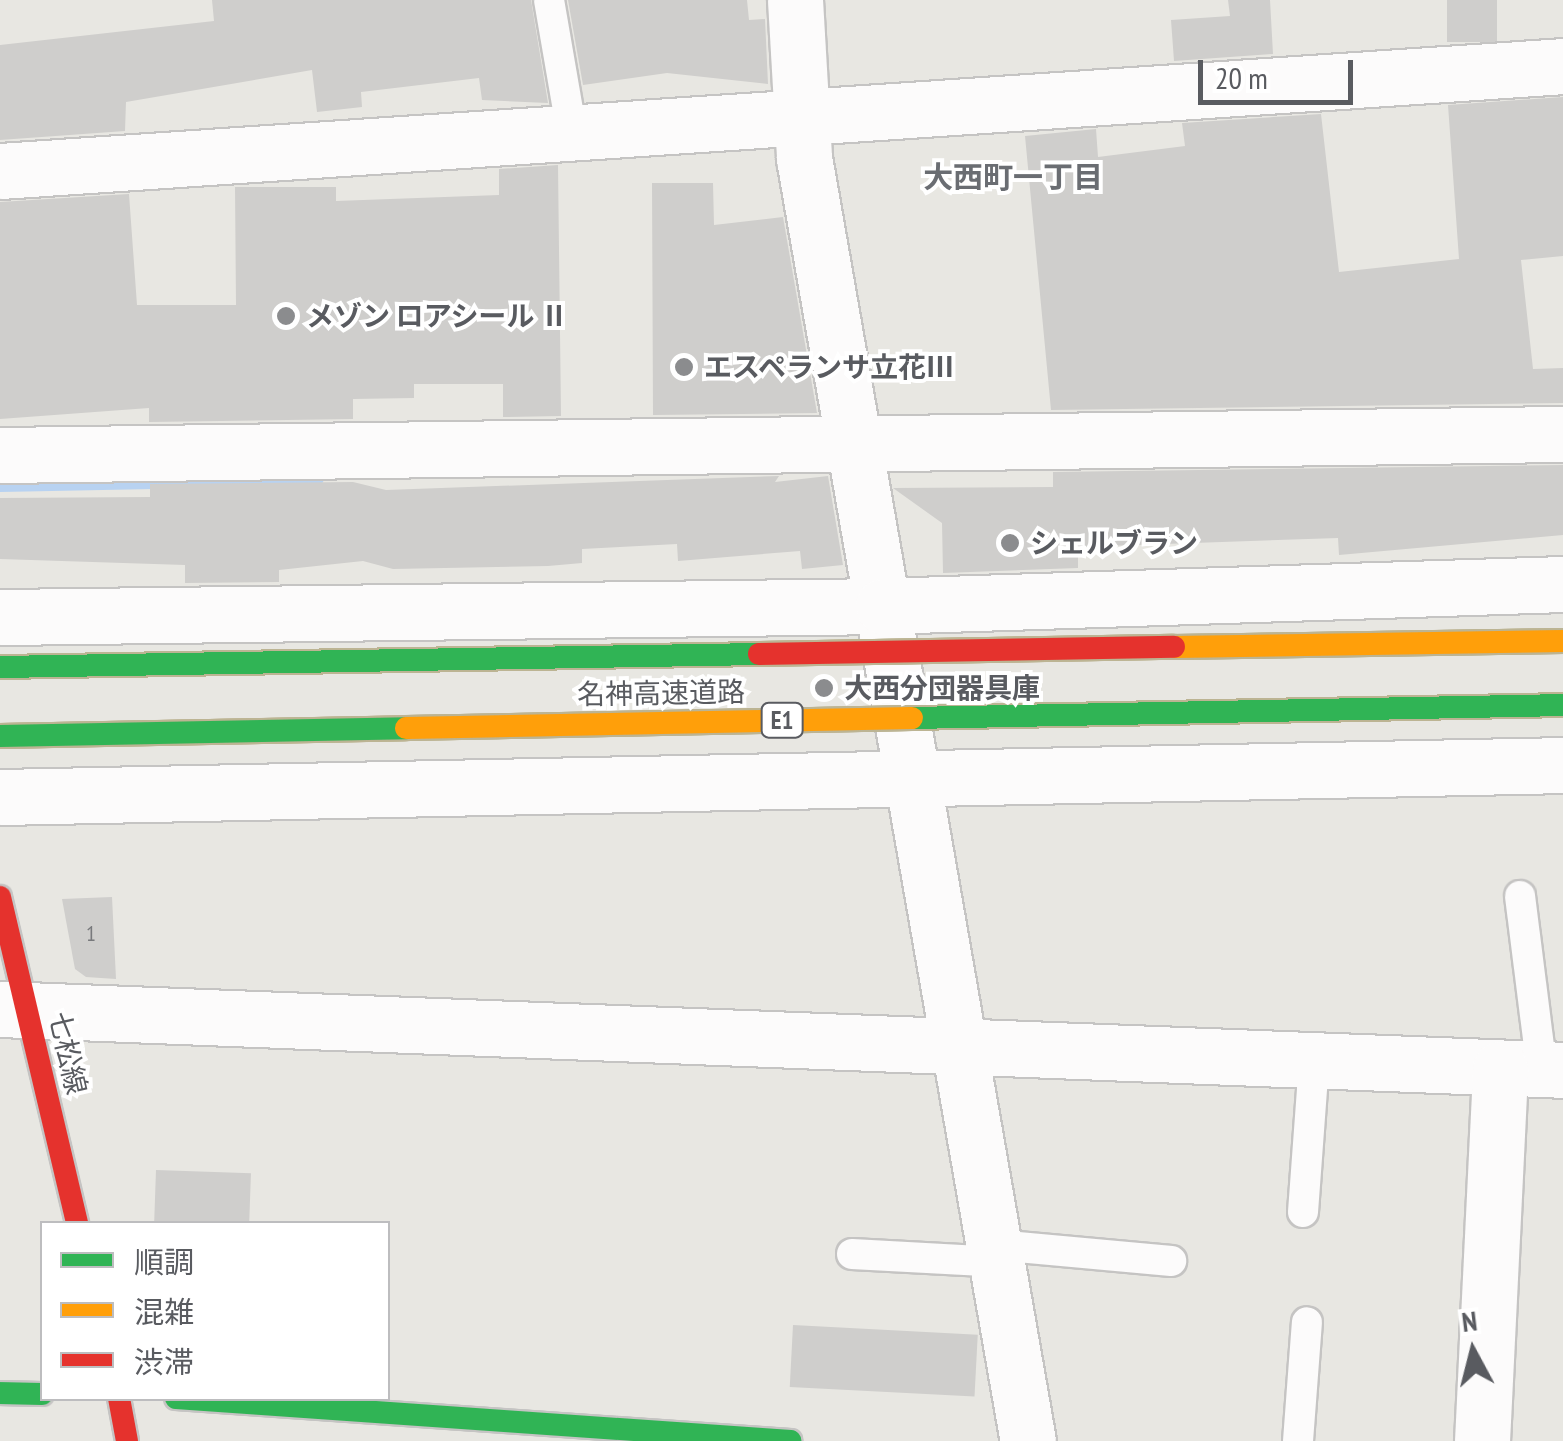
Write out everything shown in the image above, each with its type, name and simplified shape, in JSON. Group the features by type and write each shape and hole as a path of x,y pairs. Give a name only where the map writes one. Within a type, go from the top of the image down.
{"main road":[{"name":"名神高速道路","path":"0,667 1563,641"},
{"name":"名神高速道路","path":"0,736 1563,705"},
{"name":"七松線","path":"0,897 13,1009 76,1221"},
{"path":"0,1393 40,1394"},
{"path":"120,1401 127,1441"},
{"path":"219,1401 790,1441"}],"street":[{"path":"795,0 804,121 856,447 1028,1441"},
{"path":"0,172 804,121 1563,66"},
{"path":"0,455 856,447 1563,434"},
{"path":"0,617 883,606 1563,584"},
{"path":"0,797 1563,765"},
{"path":"13,1009 1535,1069 1482,1441"}],"lane":[{"path":"548,0 572,134"},
{"path":"1520,896 1535,1069"},
{"path":"1303,1212 1314,1063"},
{"path":"852,1254 997,1254 1172,1261"},
{"path":"1298,1441 1307,1322"}],"building":[{"path":"212,0 531,0 548,103 482,100 479,78 361,92 362,107 317,112 312,70 126,102 125,131 0,140 0,45 214,21"},
{"path":"568,0 747,0 749,20 765,19 768,84 667,73 583,85"},
{"path":"1228,0 1270,0 1273,54 1174,61 1171,20 1230,16"},
{"path":"1447,0 1497,0 1497,42 1447,42"},
{"path":"1563,97 1563,256 1521,260 1533,369 1563,368 1563,403 1051,410 1025,136 1096,129 1098,157 1185,146 1182,123 1321,114 1339,272 1459,259 1448,105"},
{"path":"558,165 561,416 503,417 503,384 414,384 414,398 353,399 353,419 149,422 149,408 0,419 0,202 129,194 137,305 236,305 235,187 336,187 336,201 499,195 499,169"},
{"path":"652,183 713,183 714,225 783,217 817,413 653,415"},
{"path":"1563,465 1563,535 1339,555 1338,538 1078,547 1078,568 943,573 942,523 893,488 1053,487 1053,472"},
{"path":"779,476 775,482 828,476 843,565 802,569 800,551 678,561 677,544 582,549 582,563 548,566 393,569 363,561 279,570 279,582 185,583 185,565 0,559 0,498 150,497 150,484 353,482 386,490"},
{"path":"112,897 116,979 86,977 75,969 62,899"},
{"path":"156,1170 251,1173 249,1221 154,1221"},
{"path":"793,1325 978,1335 975,1397 790,1387"}],"waterway":[{"path":"0,484 316,478"}],"traffic: fast":[{"path":"0,667 759,654"},
{"path":"912,718 1563,705"},
{"path":"0,736 406,728"},
{"path":"0,1393 40,1394"},
{"path":"219,1401 790,1441"}],"traffic: jam":[{"path":"759,654 1174,647"},
{"path":"0,897 76,1221"},
{"path":"120,1401 127,1441"}],"traffic: slow":[{"path":"1174,647 1563,641"},
{"path":"406,728 912,718"}],"place":[{"name":"メゾン ロアシール Ⅱ","path":"286,316"},
{"name":"エスペランサ立花Ⅲ","path":"684,367"},
{"name":"シェルブラン","path":"1010,543"},
{"name":"大西分団器具庫","path":"824,688"}],"district":[{"name":"大西町一丁目","path":"1013,177"}]}
